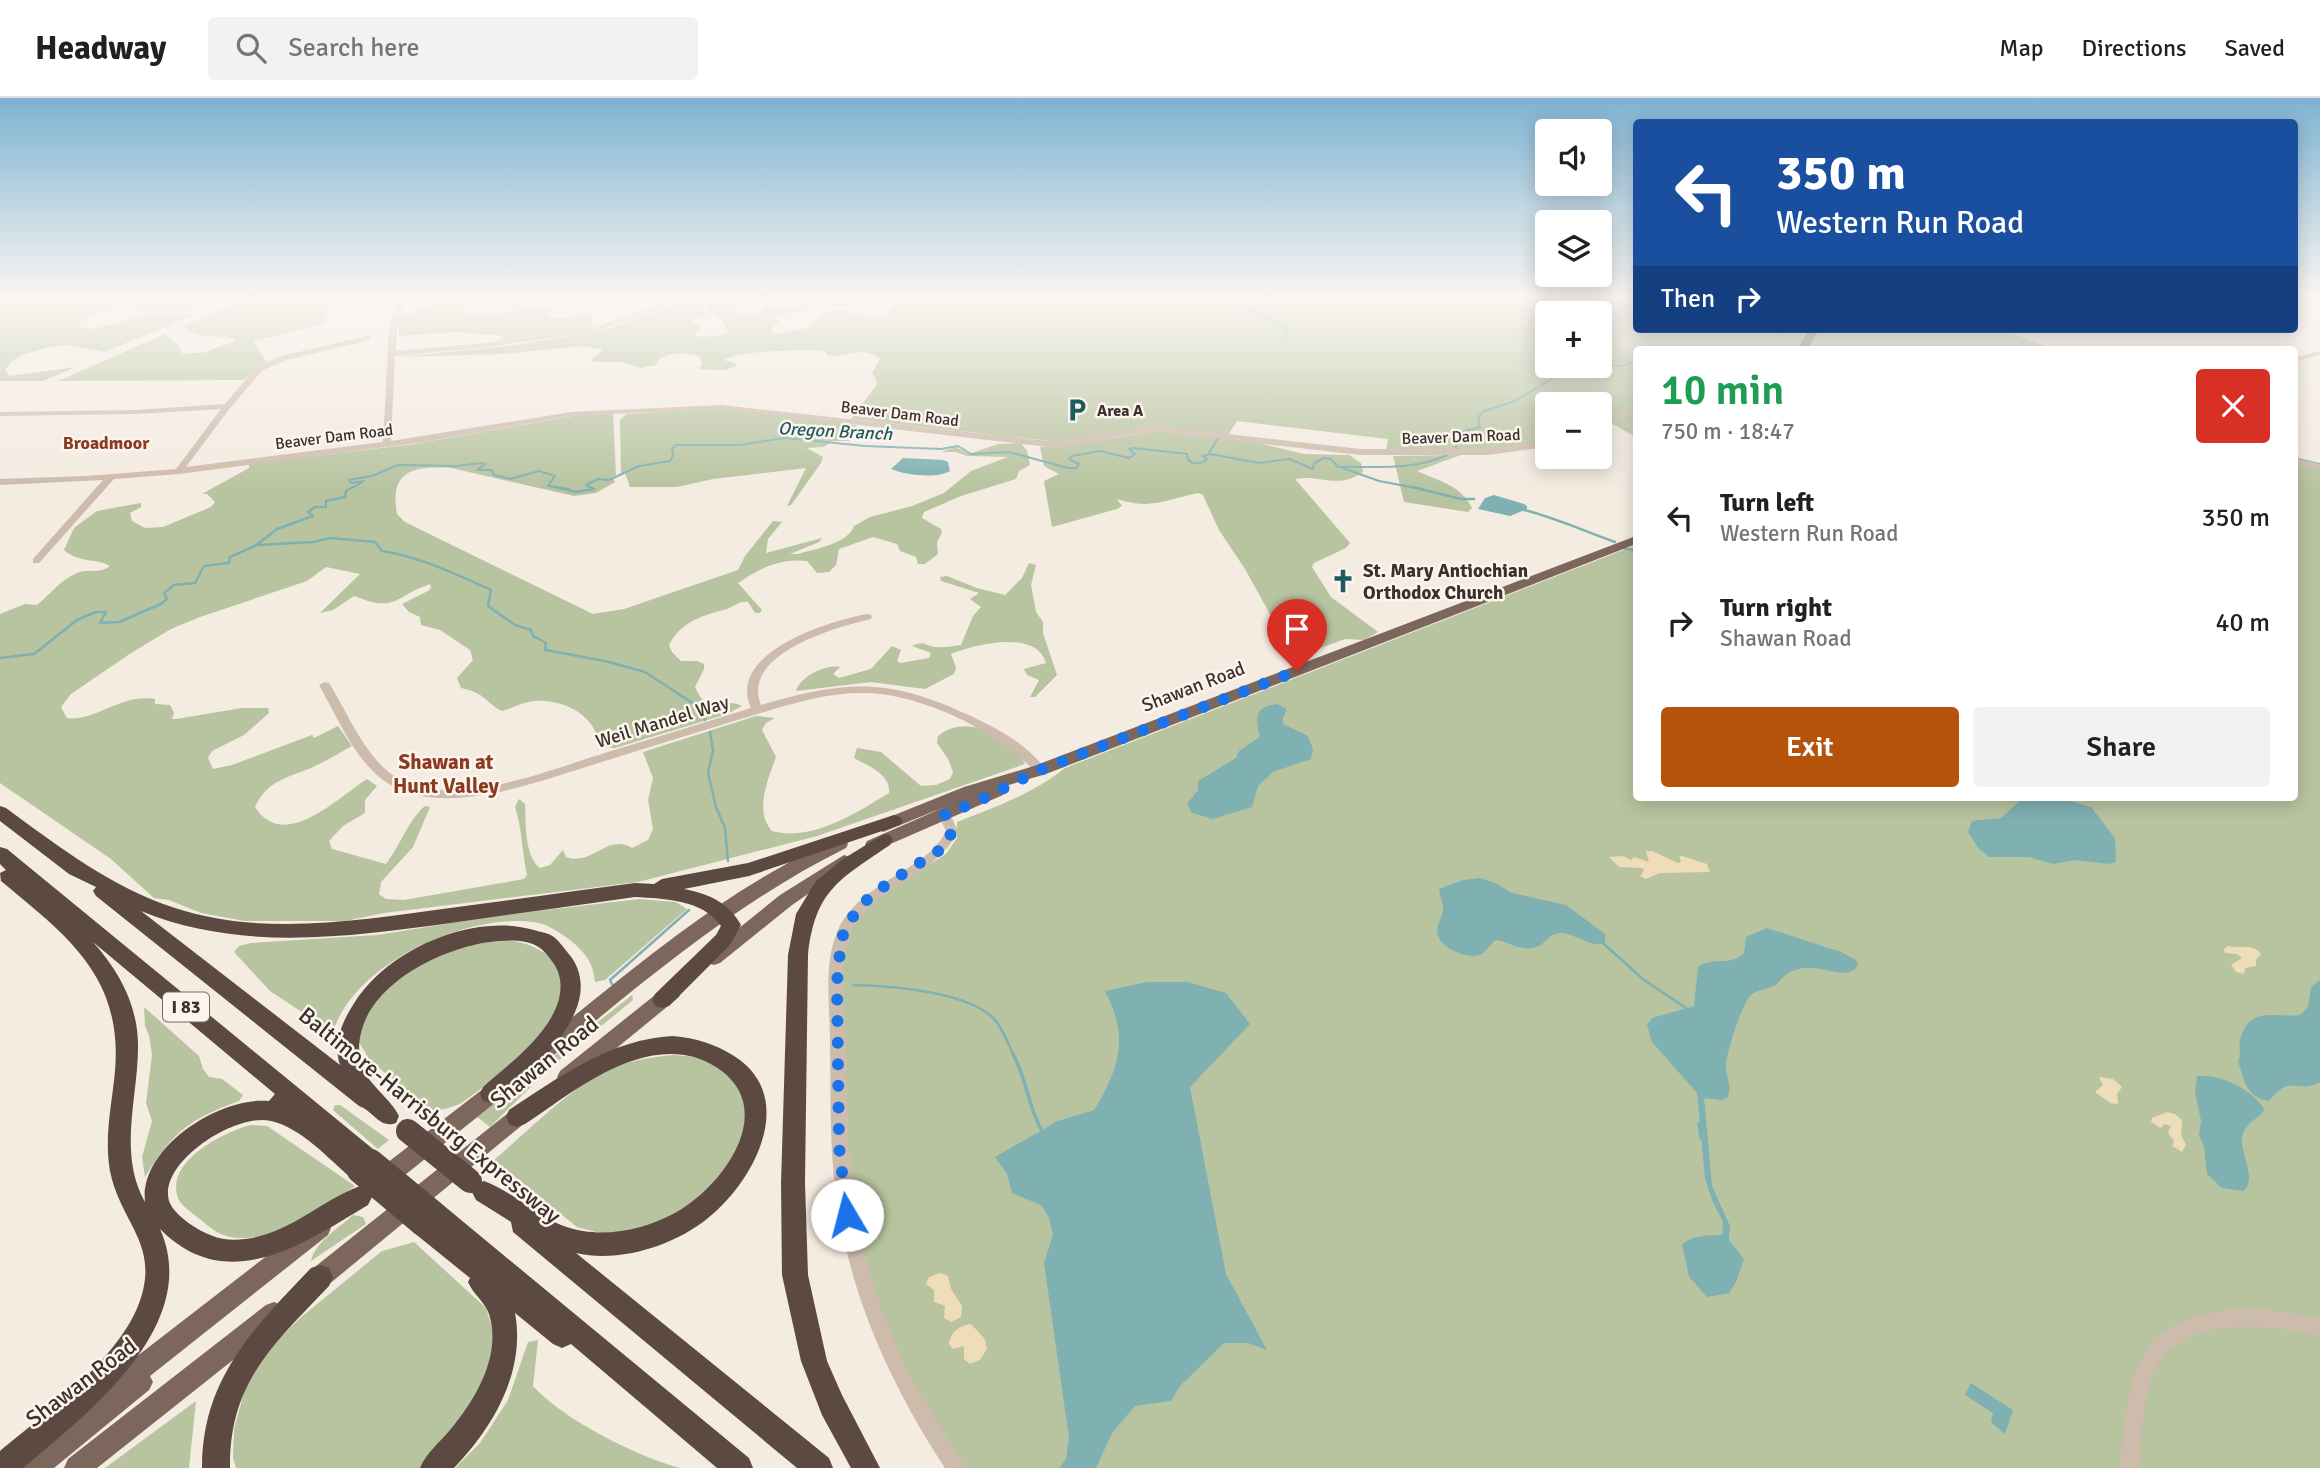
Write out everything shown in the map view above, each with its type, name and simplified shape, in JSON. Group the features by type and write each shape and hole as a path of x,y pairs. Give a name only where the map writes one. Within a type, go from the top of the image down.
{"highway":[{"name":"Baltimore-Harrisburg Expressway","path":"0,812 408,1131 820,1468"},
{"path":"67,862 143,903 176,915 230,927 281,931 358,928 635,890 749,869 889,830"},
{"path":"866,1468 832,1405 814,1361 795,1275 793,1183 798,955 800,924 815,895 832,876 889,830"},
{"name":"I 83","path":"0,854 365,1166"},
{"path":"0,869 108,956 323,1138"},
{"path":"635,890 682,894 699,899 722,912 731,925 723,940 662,1000"},
{"path":"1,1468 83,1398 125,1352 148,1312 159,1273 154,1240 127,1190 120,1157 127,1039 121,1006 100,961 57,916"},
{"path":"388,1116 352,1070 349,1060 348,1038 359,1010 386,979 423,953 448,942 478,934 519,934 542,940 559,952 571,978 569,999 561,1020 551,1033 491,1094"},
{"path":"477,1187 568,1239 614,1244 650,1236 684,1221 724,1188 740,1167 750,1146 756,1110 754,1098 744,1077 729,1062 706,1050 662,1046 634,1051 606,1061 517,1117"},
{"path":"360,1197 288,1238 239,1251 211,1250 191,1242 159,1208 156,1190 166,1167 190,1140 217,1122 248,1112 275,1112 323,1138 365,1166 738,1468"},
{"path":"428,1219 495,1299 505,1332 503,1351 493,1386 474,1423 434,1468"},
{"path":"464,1260 561,1334 667,1408"},
{"path":"216,1468 214,1437 234,1379 265,1337 320,1277"}],"main road":[{"name":"Shawan Road","path":"77,1468 320,1277 786,900 889,830 986,787 1040,770 1633,541"},
{"name":"Shawan Road","path":"11,1468 722,912 798,864 943,811 974,803 1040,770"},
{"name":"Shawan Road","path":"943,811 986,787"},
{"path":"34,1468 185,1346 293,1250"}],"street":[{"path":"179,471 252,376 267,365 282,361"},
{"path":"387,444 391,361"},
{"path":"0,414 136,412 227,406"},
{"name":"Beaver Dam Road","path":"0,482 110,478 179,471 387,444 571,414 721,407 1049,444 1079,442 1131,431 1158,429 1342,451 1503,451 1535,446"},
{"path":"1612,420 1633,410"},
{"path":"2298,462 2320,467"},
{"path":"36,561 110,478"},
{"path":"758,710 752,689 754,680 770,658 799,640 843,622 867,617"},
{"name":"Weil Mandel Way","path":"325,685 377,768 397,783 439,793 497,789 758,710 834,691 862,690 905,694 931,702 1000,735 1028,755 1040,770"},
{"path":"943,811 952,831 946,846 874,894 854,914 841,941 837,982 839,1146 850,1234 875,1318 910,1395 956,1468"},
{"path":"2129,1468 2143,1376 2152,1358 2166,1342 2193,1326 2233,1317 2264,1317 2320,1327"}],"green space":[{"path":"0,361 13,361 5,370 9,376 76,367 43,381 0,381"},
{"path":"104,361 267,362 243,380 58,381"},
{"path":"592,361 658,361 656,365 641,368 621,362"},
{"path":"701,361 727,361 737,364 724,370 698,369 702,365"},
{"path":"879,361 1535,361 1535,378 1612,378 1612,361 1633,361 1633,435 1612,424 1612,392 1535,392 1535,444 1488,450 1386,451 1388,439 1237,421 1228,435 1149,427 1060,442 851,419 877,382 872,373"},
{"path":"722,408 846,422 857,426 851,434 860,435 849,441 834,441 823,447 807,448 823,457 821,463 791,505 787,506 806,468 713,479 677,487 630,487 625,473 621,473 620,420 626,414"},
{"path":"613,413 616,475 612,477 615,482 596,493 574,496 451,468 426,468 407,474 401,480 397,488 397,514 405,522 593,614 624,609 738,570 745,556 773,521 782,522 768,539 766,553 822,538 819,542 790,554 813,550 845,537 854,526 870,517 912,506 944,493 971,471 1008,457 941,452 956,447 969,454 998,444 1021,443 1027,451 1030,465 1019,471 1016,479 961,496 924,512 922,518 941,529 942,533 937,542 938,554 925,564 918,564 916,557 900,551 897,544 873,537 839,549 836,565 829,572 817,573 807,561 788,561 762,569 738,583 762,610 760,613 755,613 748,602 740,603 694,620 680,630 669,645 681,661 704,664 695,687 706,703 734,703 742,706 727,714 615,748 600,747 592,726 577,711 567,706 534,701 502,711 480,695 461,688 457,678 473,660 470,650 440,630 421,625 420,617 409,612 402,604 428,591 430,584 387,603 354,596 333,610 320,613 360,574 326,567 307,581 171,629 71,694 61,707 67,718 88,716 120,703 143,698 155,699 155,704 170,705 174,713 172,719 242,708 268,708 269,713 244,735 212,751 208,758 213,769 232,765 312,735 314,738 338,726 352,746 318,765 272,785 255,807 267,820 280,824 295,823 326,809 367,779 377,786 365,800 365,813 343,826 329,841 332,849 386,864 419,811 425,806 430,807 413,847 381,882 379,894 386,899 404,900 524,879 527,875 515,807 519,799 525,804 528,847 540,868 550,865 563,850 566,857 584,858 615,844 632,848 648,840 653,829 648,800 653,778 643,752 756,716 775,718 766,723 762,730 776,757 766,785 763,805 767,823 772,831 803,833 818,829 848,817 889,793 889,786 882,776 854,758 857,748 881,752 921,786 936,785 950,779 953,772 937,743 938,736 949,729 973,727 998,736 1018,753 1025,764 817,836 638,882 384,913 345,921 245,921 201,913 169,900 154,898 111,859 0,783 0,614 25,604 37,605 61,583 77,573 110,566 77,557 64,550 74,528 97,511 141,503 141,507 130,513 132,521 145,528 163,527 211,507 215,502 207,494 202,494 249,468 249,464 414,444 584,414"},
{"path":"1165,431 1258,443 1304,454 1349,455 1361,463 1363,472 1345,480 1295,479 1350,543 1346,548 1314,563 1312,567 1331,597 1378,632 1364,640 1345,639 1304,654 1281,634 1245,569 1219,530 1203,495 1198,493 1149,504 1117,499 1122,506 1117,509 1052,527 1044,481 1059,474 1044,466 1040,447"},
{"path":"1461,455 1417,471 1456,489 1472,508 1468,512 1404,502 1393,456"},
{"path":"2298,464 2320,469 2320,1468 965,1468 917,1392 893,1344 872,1286 850,1193 842,980 845,940 858,916 883,894 946,854 957,838 957,822 1027,792 1065,768 1633,546 1633,801 2298,801"},
{"path":"1029,563 1036,565 1031,585 1036,612 1043,622 1043,633 1057,675 1035,697 1030,697 1039,680 1027,675 1024,669 1046,663 1040,652 1031,646 1004,642 974,646 951,654 956,668 954,674 925,689 871,682 796,691 808,676 827,668 840,667 833,674 839,678 871,669 892,646 901,650 897,661 900,663 929,658 931,653 912,646 916,644 938,647 961,645 973,616 981,607 970,599 979,593 941,581 940,577 947,576 1005,595 1022,578"},
{"path":"639,899 676,902 687,909 605,980 595,982 584,953 549,927 539,923 511,921 480,925 448,934 387,965 362,986 343,1010 332,1036 323,1026 270,991 234,952 239,946 251,943 377,935 496,916"},
{"path":"498,939 534,947 547,955 556,966 561,979 561,994 556,1011 540,1037 493,1079 461,1103 430,1112 369,1059 359,1042 361,1025 384,989 447,948"},
{"path":"632,995 633,1000 551,1067 490,1127 477,1117"},
{"path":"144,1007 199,1056 209,1077 222,1079 243,1095 239,1101 207,1114 184,1129 165,1148 145,1177 142,1157 152,1121 146,1103 152,1055 145,1026"},
{"path":"674,1055 697,1057 718,1065 744,1090 748,1132 725,1179 660,1227 607,1235 577,1227 494,1160 550,1110 596,1076 626,1063"},
{"path":"335,1105 340,1105 389,1140 378,1149 333,1110"},
{"path":"250,1125 267,1126 355,1186 303,1221 275,1233 237,1238 216,1231 188,1210 178,1198 176,1185 180,1172 188,1161 212,1142"},
{"path":"353,1215 363,1217 366,1224 311,1261 322,1242"},
{"path":"414,1242 486,1308 495,1337 485,1392 422,1468 236,1468 233,1458 234,1429 245,1389 268,1350 300,1318 382,1251"},
{"path":"538,1340 533,1386 546,1399 582,1424 622,1446 680,1468 455,1468 480,1443 508,1400 528,1342"},
{"path":"196,1401 189,1468 105,1468"}],"sand":[{"path":"1646,851 1652,851 1678,863 1681,862 1679,855 1707,864 1710,872 1660,873 1646,879 1640,876 1644,871 1642,868 1619,867 1609,857 1623,856 1631,860 1634,857 1649,862"},
{"path":"2228,946 2250,947 2258,951 2261,954 2256,960 2256,966 2245,968 2244,974 2236,972 2231,965 2242,958 2237,954 2225,953 2224,949"},
{"path":"2099,1077 2113,1079 2122,1087 2117,1094 2118,1104 2110,1103 2095,1092 2103,1085"},
{"path":"2167,1112 2182,1120 2181,1135 2186,1145 2182,1152 2172,1146 2174,1141 2168,1133 2171,1126 2164,1124 2161,1128 2151,1122 2152,1118"},
{"path":"940,1273 948,1276 951,1289 962,1306 961,1317 951,1322 944,1318 945,1306 934,1302 934,1290 926,1284 929,1277"},
{"path":"971,1324 985,1339 987,1349 980,1360 970,1364 964,1359 964,1346 953,1349 949,1344 956,1330"}],"water":[{"path":"903,458 943,460 948,462 950,471 937,475 921,475 891,469"},
{"path":"1494,495 1524,504 1527,509 1510,516 1478,509 1485,498"},
{"path":"1278,704 1287,710 1283,724 1308,736 1313,749 1311,759 1273,772 1258,786 1252,807 1213,819 1192,813 1187,804 1198,790 1198,781 1236,758 1239,751 1258,738 1257,718 1260,710"},
{"path":"2020,801 2070,801 2091,807 2115,838 2116,862 2108,864 2075,860 2053,864 2029,857 1989,857 1979,849 1968,832 1972,821 2001,818"},
{"path":"1480,878 1512,893 1566,905 1605,934 1605,943 1594,944 1557,933 1533,948 1495,940 1479,955 1469,956 1451,949 1441,942 1438,934 1443,908 1439,889 1463,880"},
{"path":"1767,928 1841,952 1856,960 1858,965 1852,971 1844,973 1799,969 1787,974 1776,985 1751,995 1743,1008 1727,1060 1727,1098 1704,1098 1712,1186 1730,1226 1729,1240 1744,1259 1729,1293 1707,1297 1689,1277 1682,1244 1696,1237 1722,1235 1723,1222 1705,1178 1697,1093 1652,1042 1647,1025 1652,1018 1694,1006 1698,967 1739,957 1744,953 1746,937"},
{"path":"2320,980 2320,1082 2283,1088 2269,1101 2255,1096 2247,1087 2238,1061 2244,1029 2250,1022 2264,1015 2300,1015 2308,1007 2311,987"},
{"path":"1147,982 1187,982 1226,993 1250,1024 1190,1087 1226,1274 1267,1350 1248,1343 1224,1343 1180,1386 1171,1401 1135,1406 1112,1433 1096,1468 1059,1468 1066,1459 1069,1438 1044,1263 1053,1235 1049,1218 1041,1205 1012,1193 1007,1174 995,1157 1058,1121 1094,1110 1110,1080 1118,1052 1117,1023 1105,991"},
{"path":"2197,1076 2215,1077 2243,1088 2263,1107 2264,1111 2246,1128 2242,1138 2249,1177 2244,1191 2222,1188 2207,1174 2204,1146 2199,1135 2201,1121 2195,1092"},
{"path":"1971,1383 2013,1410 2005,1434 1991,1422 1993,1413 1965,1395"}],"waterway":[{"path":"1612,365 1622,366 1633,362"},
{"name":"Oregon Branch","path":"1456,449 1457,433 1480,427 1478,418 1482,412 1515,401 1553,378"},
{"name":"Oregon Branch","path":"593,489 586,485 598,479 609,480 639,466 670,461 673,456 672,449 676,445 739,445 785,438 865,446 941,449 958,446 971,454 1009,452 1068,468 1076,468 1079,464 1069,459 1072,456 1100,451 1129,458 1135,454 1129,449 1134,448 1187,454 1188,460 1195,463 1205,461 1207,459 1203,456 1210,454 1259,463 1289,459 1313,469 1314,463 1324,458 1331,459 1338,467 1379,467 1407,466 1447,455"},
{"path":"1209,453 1218,438"},
{"path":"2298,459 2320,464"},
{"name":"Oregon Branch","path":"350,489 364,481 351,483 349,480 372,476 398,465 455,466 482,463 485,464 477,470 491,470 494,475 510,479 539,471 555,476 548,486 555,487"},
{"path":"1343,468 1379,481 1414,488"},
{"name":"Oregon Branch","path":"0,658 34,654 77,620 96,612 106,612 100,623 119,622 161,604 167,599 164,593 174,585 195,583 204,566 229,563 230,557 255,546 277,529 313,516 308,512 315,507 326,507 326,501 345,497 346,491 353,487"},
{"name":"Oregon Branch","path":"555,487 569,489"},
{"name":"Oregon Branch","path":"555,487 576,492 594,489 590,487"},
{"path":"1414,488 1422,489"},
{"path":"1414,488 1461,499 1474,499"},
{"path":"1524,510 1615,542"},
{"path":"257,545 313,542 330,538 375,542 382,551 424,562 491,590 488,606 515,625 531,630 533,636 546,643 545,650 605,661 645,672 694,704 705,720"},
{"path":"1624,548 1633,550"},
{"path":"710,732 713,751 708,773 716,807 725,828 728,861"},
{"path":"612,984 610,980 689,910"},
{"path":"1604,944 1644,980 1686,1008"},
{"path":"853,985 927,992 947,996 981,1009 996,1021 1014,1056"},
{"path":"1013,1054 1043,1133"},
{"path":"1699,1124 1701,1138"}],"place":[{"name":"Area A","path":"1077,410"},
{"name":"St. Mary Antiochian Orthodox Church","path":"1343,581"}],"district":[{"name":"Broadmoor","path":"106,443"},
{"name":"Shawan at Hunt Valley","path":"446,774"}],"route":[{"path":"847,1215 839,1146 838,959 846,926 863,903 946,846 952,831 945,814 974,803 1040,770 1297,671"}]}
